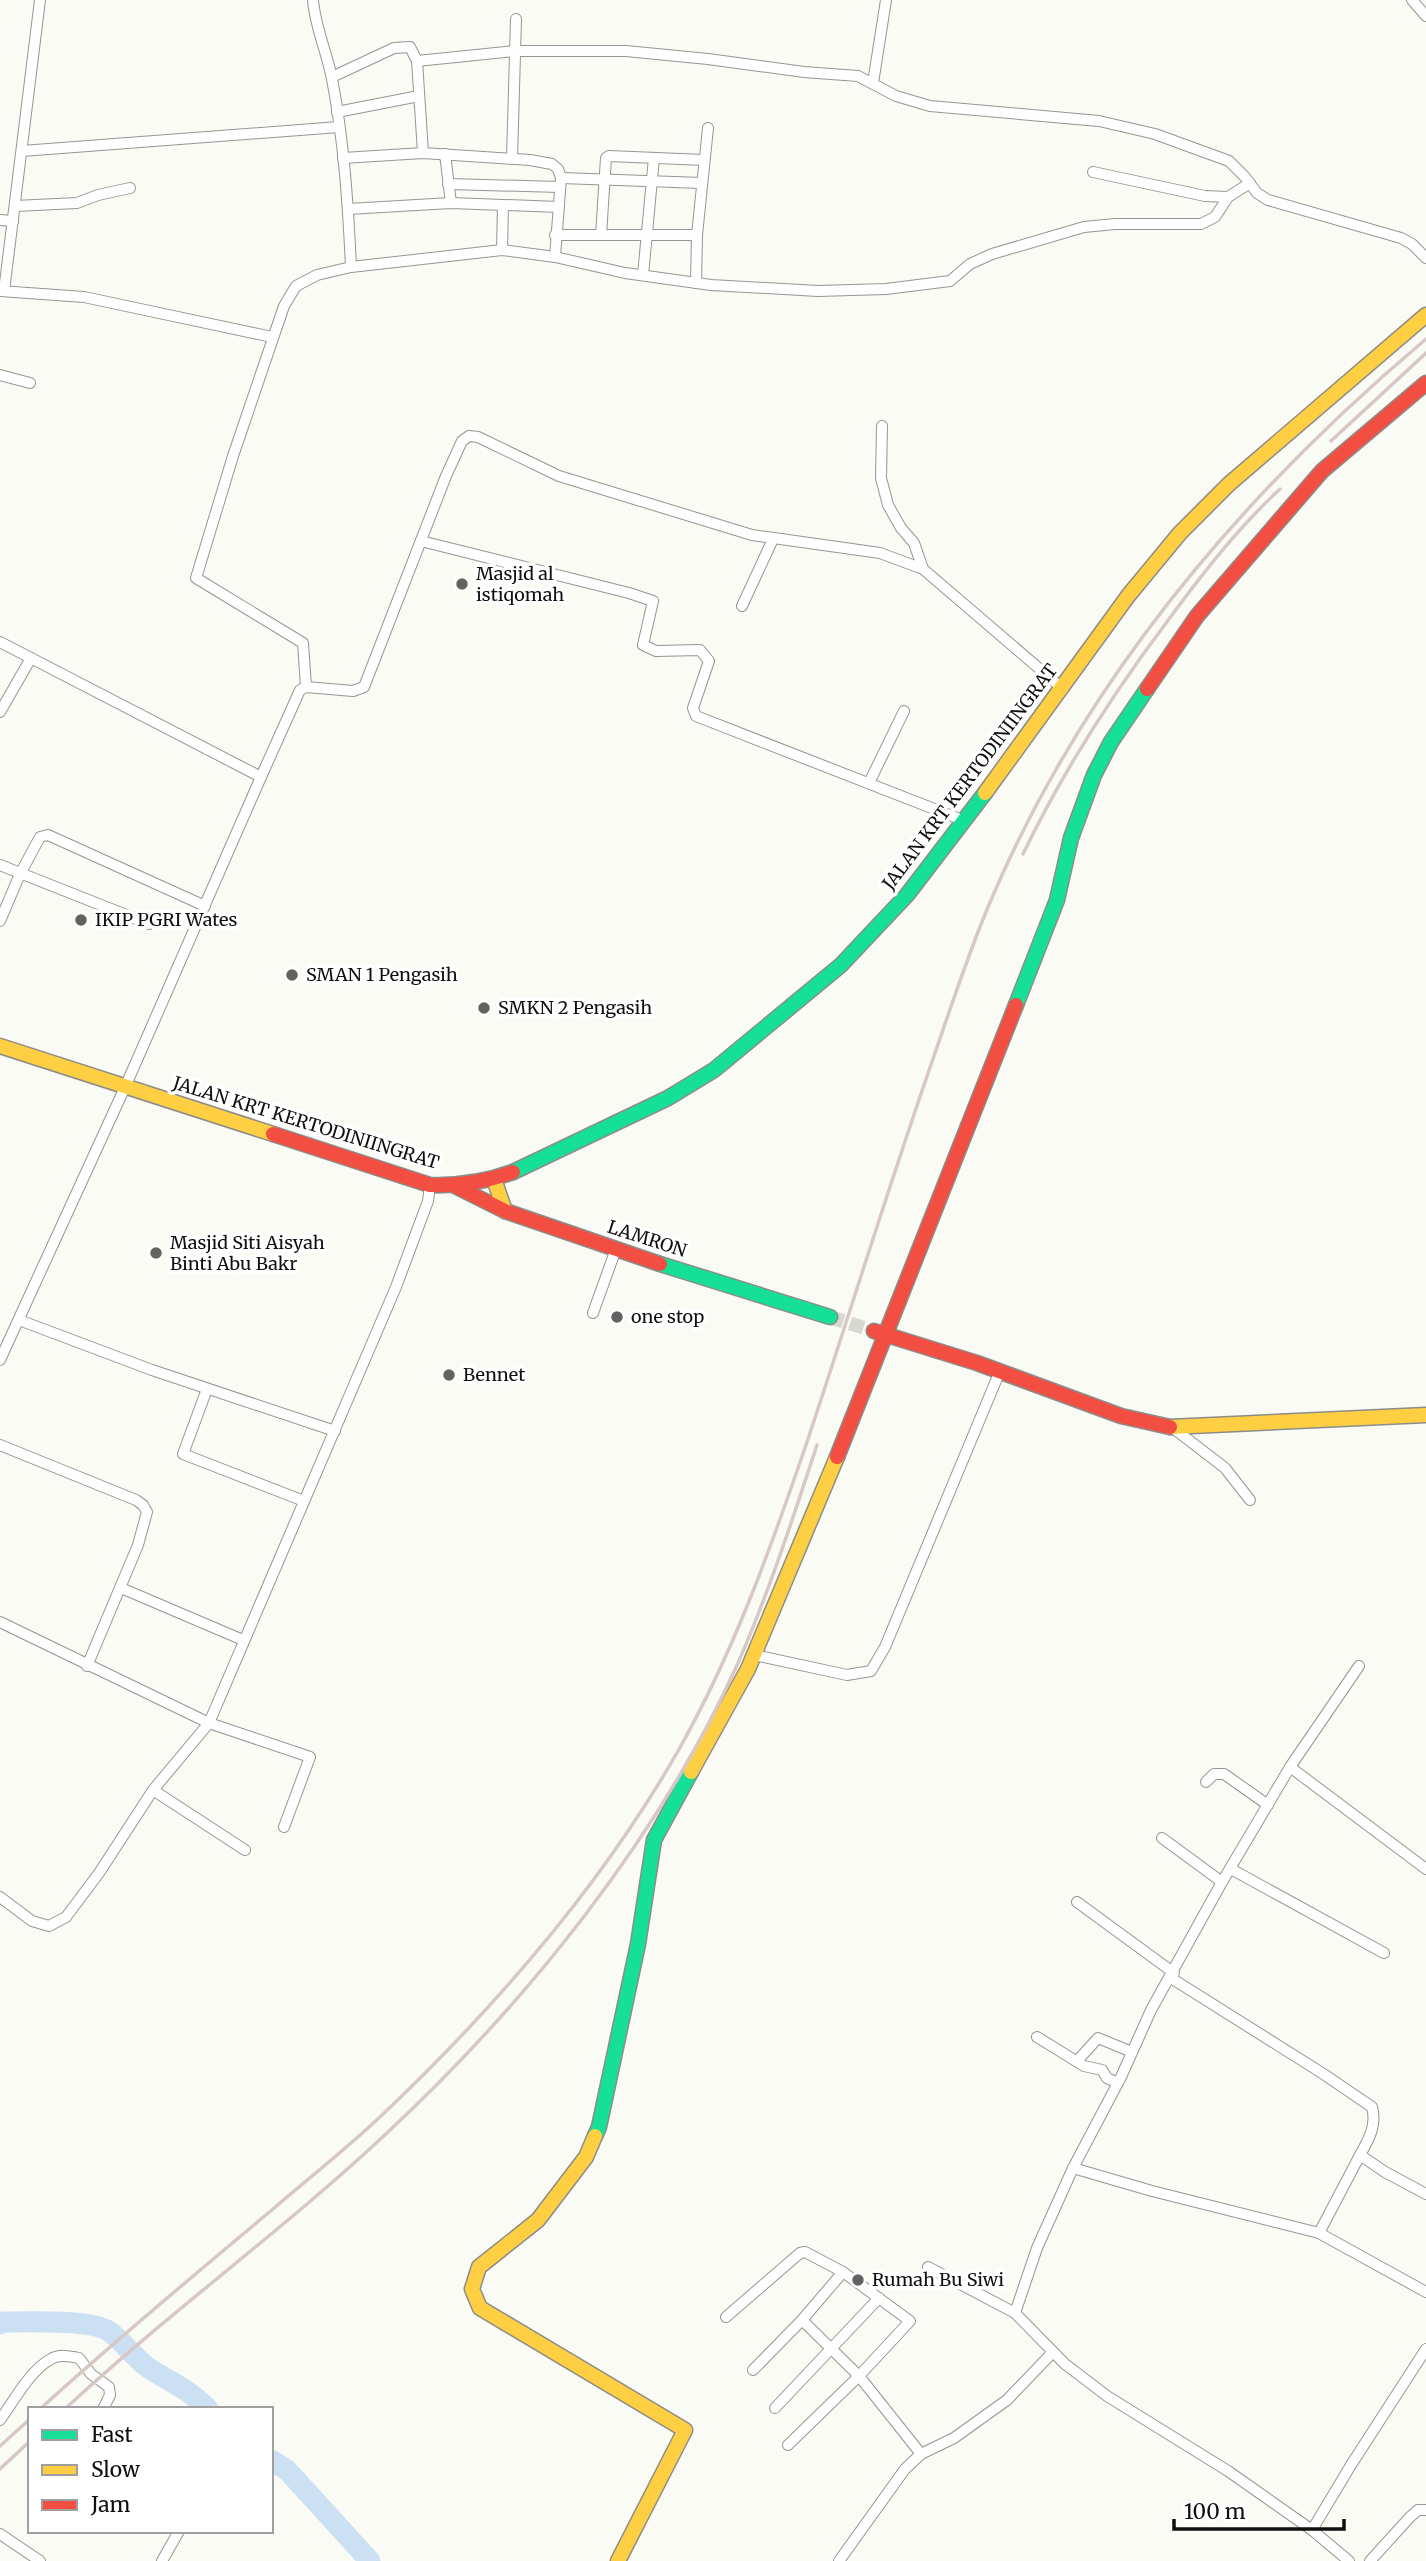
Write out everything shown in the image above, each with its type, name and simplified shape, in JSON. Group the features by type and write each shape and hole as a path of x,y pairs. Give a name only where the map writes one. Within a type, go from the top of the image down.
{"street":[{"path":"40,0 23,151 2,291 84,297 272,337"},
{"path":"313,0 332,77 343,158 351,267"},
{"path":"873,83 886,0"},
{"path":"1413,1 1426,16"},
{"path":"512,159 516,19"},
{"path":"332,77 401,46 410,47 417,61 423,153"},
{"path":"417,61 515,51 604,50 668,54 761,67 858,76 896,96 930,106 1099,121 1155,134 1229,161 1257,193 1268,200 1401,238 1412,244 1426,258"},
{"path":"337,113 419,96"},
{"path":"23,151 339,127"},
{"path":"696,283 697,235 708,128"},
{"path":"343,158 423,153 552,164 558,169 561,182 555,257"},
{"path":"445,154 450,203"},
{"path":"601,235 605,161 609,156 704,160"},
{"path":"643,275 654,158"},
{"path":"1093,172 1205,196 1228,197"},
{"path":"448,184 604,179 702,183"},
{"path":"306,687 303,643 196,578 272,337 296,286 317,275 351,267 502,250 735,288 818,291 886,289 942,283 950,281 970,264 992,254 1084,227 1115,224 1201,225 1215,218 1228,197 1250,183"},
{"path":"15,206 77,203 130,188"},
{"path":"348,209 450,203 559,206"},
{"path":"502,250 503,205"},
{"path":"0,220 13,221"},
{"path":"555,235 697,235"},
{"name":"JALAN KRT KERTODINIINGRAT","path":"0,1046 430,1185 455,1186 494,1179 522,1169 668,1098 714,1070 841,965 907,895 1063,689 1128,596 1180,533 1229,484 1426,315"},
{"path":"0,374 30,383"},
{"path":"618,2561 685,2430 480,2308 472,2289 479,2267 538,2220 586,2157 600,2127 638,1944 654,1840 754,1655 880,1333 1057,900 1071,838 1094,775 1111,742 1197,616 1322,471 1426,383"},
{"path":"882,426 881,478 888,505 901,528 914,542 923,569"},
{"path":"0,1360 5,1339 19,1320 126,1085 300,690 306,687 353,691 363,687 462,441 466,437 473,435 559,476 752,536 880,553 923,569 1063,689"},
{"path":"742,606 773,539"},
{"path":"421,541 653,601 643,645 656,651 700,650 709,661 693,708 695,716 965,821"},
{"path":"0,642 261,778"},
{"path":"0,712 31,658"},
{"path":"869,783 904,711"},
{"path":"0,921 20,874 40,837 48,835 205,906"},
{"path":"0,865 149,924"},
{"path":"494,1179 505,1211"},
{"path":"0,1897 33,1921 49,1926 66,1917 99,1873 153,1790 209,1723 396,1287 428,1201 430,1185"},
{"name":"LAMRON","path":"455,1186 478,1200 505,1211 830,1317"},
{"path":"593,1313 616,1249"},
{"path":"19,1320 207,1389 335,1431"},
{"path":"880,1333 1000,1371 1112,1412 1172,1428 1426,1415"},
{"path":"754,1655 847,1675 871,1671 885,1647 1000,1371"},
{"path":"207,1389 183,1454 303,1501"},
{"path":"1172,1428 1224,1468 1250,1500"},
{"path":"0,1445 136,1500 147,1512 121,1588 87,1666"},
{"path":"121,1588 243,1640"},
{"path":"0,1622 209,1723 310,1757 284,1827"},
{"path":"1014,2313 1037,2248 1073,2168 1118,2083 1152,2010 1290,1766 1359,1667"},
{"path":"1290,1766 1426,1869"},
{"path":"1206,1782 1214,1774 1224,1774 1268,1805"},
{"path":"153,1790 245,1850"},
{"path":"1162,1838 1222,1882"},
{"path":"1231,1869 1384,1953"},
{"path":"1077,1902 1172,1975 1371,2107 1374,2119 1372,2132 1319,2232"},
{"path":"1037,2037 1086,2066 1102,2070 1107,2078 1118,2083"},
{"path":"1077,2061 1098,2038 1132,2052"},
{"path":"1360,2155 1426,2194"},
{"path":"1073,2168 1139,2188 1319,2232 1426,2292"},
{"path":"726,2317 800,2253 811,2253 843,2272 910,2321 859,2376 788,2445"},
{"path":"928,2267 1014,2313 1053,2352 1107,2396 1228,2471 1312,2530 1349,2561"},
{"path":"753,2370 802,2320 843,2272"},
{"path":"775,2408 879,2298"},
{"path":"802,2320 859,2376 921,2454"},
{"path":"1312,2530 1426,2349"},
{"path":"839,2561 905,2469 921,2454 954,2438 1007,2400 1053,2352"},
{"path":"0,2420 40,2367 53,2357 67,2355 79,2358 91,2374 109,2387 110,2395 104,2407"},
{"path":"1370,2561 1418,2510 1426,2510"},
{"path":"162,2561 178,2533"},
{"path":"0,2534 40,2561"}],"waterway":[{"path":"0,2324 59,2322 102,2328 115,2336 150,2369 188,2392 206,2407"},
{"path":"273,2461 287,2470 370,2561"}],"tunnel":[{"path":"830,1317 874,1331"}],"railway":[{"path":"42,2407 380,2117 464,2034 504,1990 615,1851 698,1714 749,1601 806,1445 961,978 991,900 1029,818 1073,740 1122,665 1175,594 1233,526 1294,461 1358,398 1426,339"},
{"path":"1331,441 1426,353"},
{"path":"1023,854 1072,762 1129,675 1208,568 1235,535 1280,489"},
{"path":"67,2407 145,2338 309,2203 388,2132 440,2082 490,2028 586,1914 630,1854 706,1728 738,1663 760,1609 817,1445"},
{"path":"0,2446 28,2421"},
{"path":"0,2469 28,2443"}],"traffic: fast":[{"path":"1016,1005 1057,900 1071,838 1094,775 1111,742 1147,689"},
{"path":"513,1172 668,1098 714,1070 841,965 907,895 985,793"},
{"path":"660,1264 830,1317"},
{"path":"595,2136 638,1944 654,1840 691,1772"}],"traffic: slow":[{"path":"985,793 1128,596 1180,533 1229,484 1426,315"},
{"path":"0,1046 273,1134"},
{"path":"494,1179 505,1211"},
{"path":"1170,1427 1426,1415"},
{"path":"691,1772 748,1669 837,1457"},
{"path":"595,2136 586,2157 538,2220 479,2267 472,2289 480,2308 685,2430 618,2561"}],"traffic: jam":[{"path":"1147,689 1197,616 1322,471 1426,383"},
{"path":"837,1457 1016,1005"},
{"path":"273,1134 430,1185 472,1183 513,1172"},
{"path":"455,1186 505,1211 660,1264"},
{"path":"874,1331 977,1363 1121,1416 1170,1427"}],"place":[{"name":"Masjid al istiqomah","path":"462,584"},
{"name":"IKIP PGRI Wates","path":"81,920"},
{"name":"SMAN 1 Pengasih","path":"292,975"},
{"name":"SMKN 2 Pengasih","path":"484,1008"},
{"name":"Masjid Siti Aisyah Binti Abu Bakr","path":"156,1253"},
{"name":"one stop","path":"617,1317"},
{"name":"Bennet","path":"449,1375"},
{"name":"Rumah Bu Siwi","path":"858,2280"}]}
